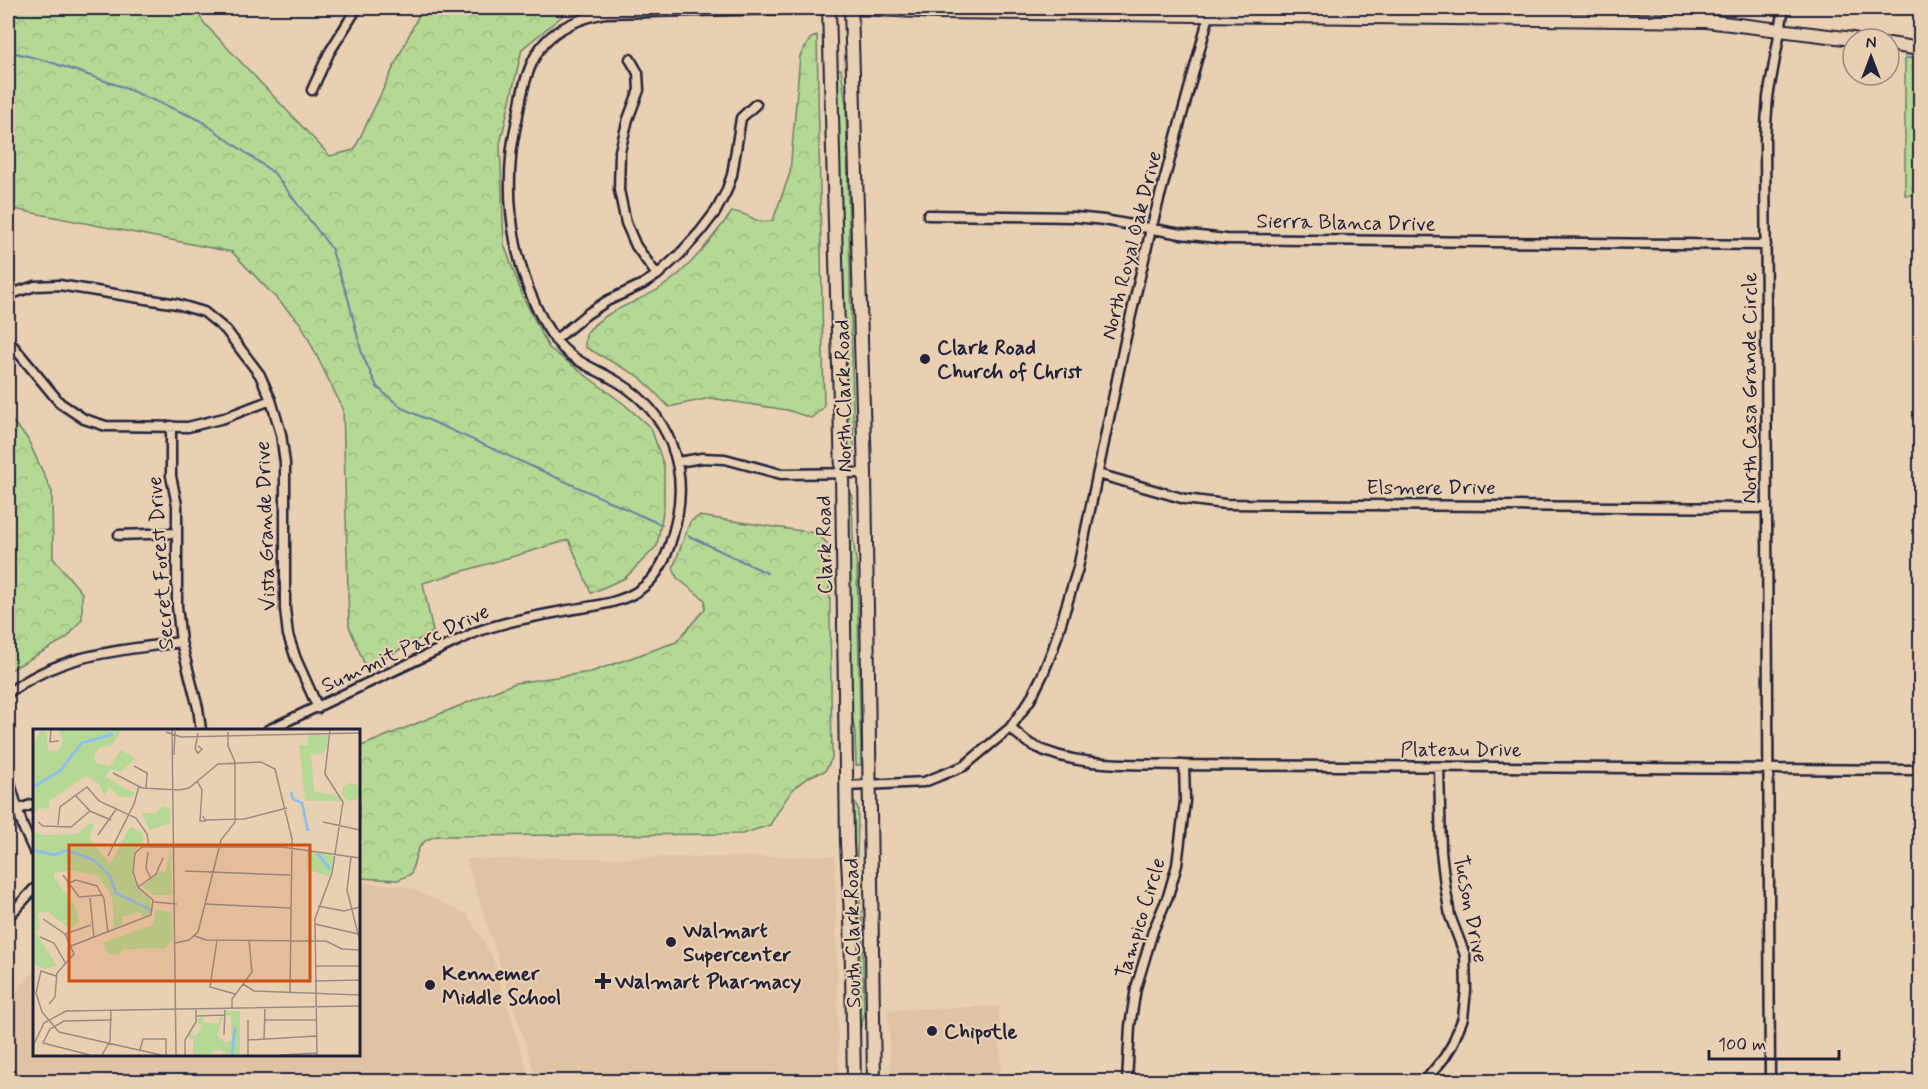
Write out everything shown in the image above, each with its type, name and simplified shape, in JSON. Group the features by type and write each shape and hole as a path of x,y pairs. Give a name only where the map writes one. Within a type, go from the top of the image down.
{"main road":[{"path":"829,8 846,8"},
{"name":"Clark Road","path":"829,8 842,474 854,1082"},
{"path":"852,8 939,12 1210,11 1706,21 1841,37"},
{"name":"North Clark Road","path":"852,8 865,473 869,784"},
{"path":"1901,46 1920,49"},
{"name":"South Clark Road","path":"869,784 874,1082"},
{"path":"854,1046 873,1046"}],"street":[{"path":"312,90 329,53 357,8"},
{"name":"Summit Parc Drive","path":"270,729 476,632 511,621 610,603 627,597 651,580 669,552 680,501 678,462 670,439 657,416 639,397 570,356 555,340 544,323 525,277 512,223 509,179 511,155 529,65 549,38 563,27 582,18 605,13 638,10 829,8"},
{"name":"North Casa Grande Circle","path":"1770,1082 1765,138 1767,107 1784,8"},
{"name":"North Royal Oak Drive","path":"847,786 924,782 964,766 1010,728 1030,700 1053,649 1078,568 1125,341 1210,11"},
{"path":"630,59 638,73 639,90 628,119 620,151 620,190 626,223 633,239 657,275"},
{"path":"555,340 607,301 657,275 686,248 716,211 732,175 741,118 756,105"},
{"name":"Sierra Blanca Drive","path":"928,215 1075,217 1226,239 1766,245"},
{"name":"Vista Grande Drive","path":"8,295 35,286 59,285 177,304 204,312 226,330 260,375 271,400 281,434 285,463 285,609 288,635 318,708"},
{"path":"8,340 60,403 84,419 106,426 188,427 208,423 271,400"},
{"name":"Secret Forest Drive","path":"171,426 171,476 177,505 177,606 181,642 198,708 201,729"},
{"path":"678,462 702,458 725,459 781,474 865,473"},
{"name":"Elsmere Drive","path":"1098,474 1185,499 1225,504 1767,508"},
{"path":"119,535 177,533"},
{"path":"8,693 23,682 56,665 94,653 181,642"},
{"name":"Plateau Drive","path":"1010,728 1031,744 1060,757 1098,762 1184,765 1920,770"},
{"name":"Tampico Circle","path":"1127,1082 1130,1026 1136,988 1177,864 1185,801 1184,765"},
{"name":"Tucson Drive","path":"1424,1082 1452,1045 1463,1018 1466,990 1466,955 1450,916 1445,885 1441,851 1439,767"},
{"path":"8,777 23,827 33,849"},
{"path":"19,809 33,804"},
{"path":"8,917 33,890"}],"shaded area":[{"path":"835,856 839,1081 536,1081 466,859"},
{"name":"Kennemer Middle School","path":"360,882 408,887 468,915 493,958 530,1081 8,1081 8,1000 33,972 33,1056 360,1056"},
{"path":"999,1006 1001,1081 891,1081 888,1010"}],"green space":[{"path":"8,8 195,8 204,23 330,156 354,150 422,8 572,8 522,49 500,144 504,244 523,297 549,348 624,404 651,428 664,466 664,506 657,546 625,578 591,593 569,540 423,583 433,632 366,668 349,626 343,409 301,324 232,252 8,208"},
{"path":"817,35 824,407 811,418 787,410 710,398 669,407 640,377 585,347 586,335 602,318 662,287 682,271 732,212 738,212 762,222 773,220 790,173 800,56 810,39"},
{"path":"1905,50 1920,53 1920,195 1905,195"},
{"path":"841,69 846,105 854,447 853,454 846,455 835,70"},
{"path":"8,416 27,438 52,492 53,558 82,593 82,619 67,638 9,671"},
{"path":"847,493 852,496 853,537 857,568 861,765 856,765 855,732 851,708"},
{"path":"699,516 816,533 829,545 832,758 825,771 805,779 798,785 786,798 770,825 742,834 438,836 425,841 418,849 411,874 398,880 360,878 360,747 515,683 591,672 676,642 705,609 705,600 677,578 673,568 690,522"},
{"path":"855,803 858,808 857,867 862,924 864,1016 861,1027 857,1027 851,881"}],"waterway":[{"path":"8,51 47,61 120,86 200,120 274,173 331,248 348,298 362,354 377,387 402,408 662,525"},
{"path":"1907,58 1920,59"},
{"path":"689,536 767,573"}],"place":[{"name":"Clark Road Church of Christ","path":"925,359"},
{"name":"Walmart Supercenter","path":"671,942"},
{"name":"Walmart Pharmacy","path":"603,981"},
{"name":"Kennemer Middle School","path":"430,985"},
{"name":"Chipotle","path":"932,1031"}]}
